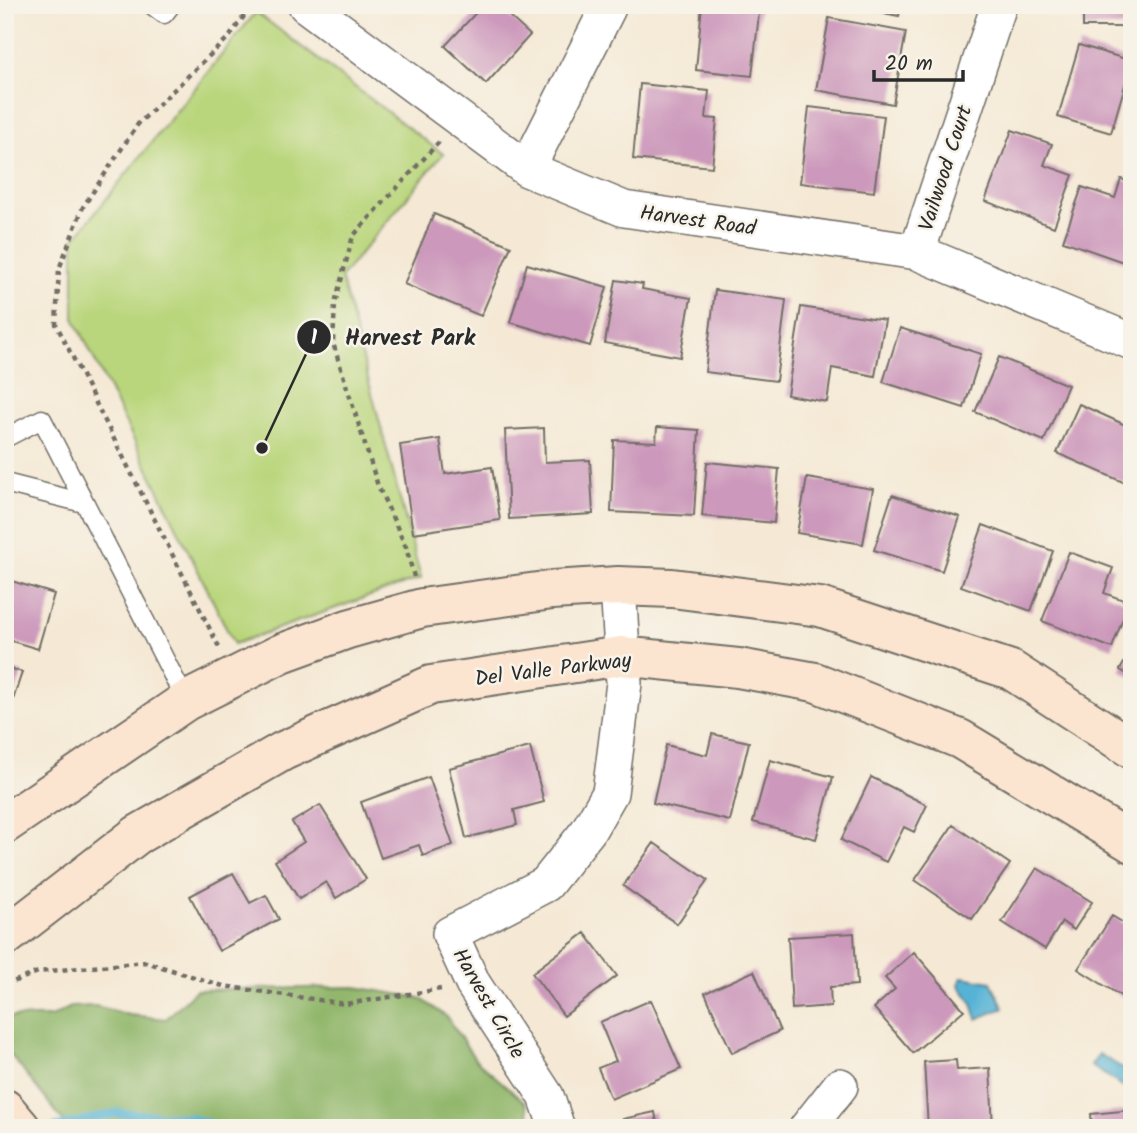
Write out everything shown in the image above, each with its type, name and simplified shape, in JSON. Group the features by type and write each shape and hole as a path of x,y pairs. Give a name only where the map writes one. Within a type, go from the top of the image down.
{"main road":[{"path":"5,824 186,701 282,653 348,629 422,608 507,594 618,586 672,588 820,607 1011,670 1132,749"},
{"name":"Del Valle Parkway","path":"5,937 137,835 283,751 431,685 621,656 738,668 815,682 960,739 1132,844"},
{"path":"5,1109 21,1128"}],"street":[{"name":"Harvest Road","path":"306,5 527,169 624,209 917,252 1132,342"},
{"name":"Vailwood Court","path":"917,252 999,5"},
{"path":"527,169 608,8"},
{"path":"618,586 621,656"},
{"name":"Harvest Circle","path":"557,1128 546,1096 473,985 450,934 545,884 588,831 610,793 624,683 621,656"},
{"path":"807,1128 840,1086"}],"lane":[{"path":"152,5 164,14 171,5"},
{"path":"5,438 41,419 186,701"},
{"path":"5,482 84,503"}],"path":[{"path":"236,675 209,631 56,324 59,269 83,207 138,124 230,36 252,5"},
{"path":"422,608 406,547 378,486 333,342 335,303 354,236 384,199 426,158 459,118"},
{"path":"5,985 38,972 146,962 223,986 346,1004 473,985"}],"green space":[{"path":"256,12 443,154 341,277 421,578 234,644 74,318 74,239"},
{"path":"355,987 420,998 447,1017 475,1059 526,1103 532,1128 69,1128 5,1048 5,1017 51,1017 71,1007 96,1006 129,1015 166,1019 196,990"}],"water":[{"path":"962,977 991,982 1004,1008 977,1019 971,1001 959,985"},
{"path":"1099,1054 1132,1074 1132,1092 1091,1066"}],"building":[{"path":"483,5 497,5 530,35 486,84 445,46"},
{"path":"702,5 760,5 752,76 696,70"},
{"path":"842,5 901,5 899,16"},
{"path":"1083,5 1132,5 1132,27 1083,27"},
{"path":"829,18 906,32 893,104 816,90"},
{"path":"1079,45 1132,61 1111,133 1058,117"},
{"path":"640,84 709,91 706,118 717,119 712,167 633,159"},
{"path":"809,107 884,116 874,192 800,183"},
{"path":"1012,130 1052,144 1044,165 1073,175 1054,227 985,201"},
{"path":"1121,179 1132,183 1132,265 1063,241 1082,187 1115,198"},
{"path":"434,214 511,246 481,316 404,284"},
{"path":"527,264 607,287 590,346 510,322"},
{"path":"616,280 643,284 642,289 691,298 680,357 605,343"},
{"path":"715,290 786,300 776,381 705,372"},
{"path":"801,307 885,320 875,376 832,368 827,402 787,395"},
{"path":"900,328 981,354 964,408 883,382"},
{"path":"999,357 1068,385 1044,441 975,412"},
{"path":"1079,404 1132,428 1132,486 1057,453"},
{"path":"657,427 699,430 694,516 611,512 614,440 656,442"},
{"path":"544,428 545,462 590,460 593,514 509,519 505,430"},
{"path":"440,439 445,474 492,467 500,520 413,533 400,445"},
{"path":"707,462 779,469 774,523 702,516"},
{"path":"807,478 873,489 863,544 797,533"},
{"path":"892,495 960,517 942,571 874,550"},
{"path":"983,525 1053,551 1031,611 961,586"},
{"path":"1069,552 1113,568 1104,593 1129,602 1112,648 1042,621"},
{"path":"5,579 54,594 38,649 5,639"},
{"path":"1132,649 1132,677 1120,670"},
{"path":"5,667 22,672 6,722 5,722"},
{"path":"712,734 749,742 730,821 653,803 666,745 707,755"},
{"path":"530,747 544,802 514,810 517,825 466,838 449,768"},
{"path":"770,760 833,777 816,839 753,822"},
{"path":"429,777 453,845 423,856 419,845 381,858 361,802"},
{"path":"871,777 927,805 914,832 904,827 886,862 841,840"},
{"path":"320,805 366,879 336,898 326,882 299,899 275,861 304,842 292,822"},
{"path":"953,825 1010,864 972,919 915,880"},
{"path":"654,843 708,880 677,924 623,886"},
{"path":"1037,868 1092,902 1074,930 1062,922 1045,949 1002,922"},
{"path":"233,873 250,903 266,895 279,919 219,951 190,896"},
{"path":"1112,916 1132,928 1132,1003 1078,969"},
{"path":"585,933 617,976 564,1016 532,973"},
{"path":"854,933 857,985 830,987 831,1006 792,1009 788,937"},
{"path":"914,952 964,1010 913,1053 874,1008 895,989 885,978"},
{"path":"754,971 780,1031 732,1053 705,993"},
{"path":"651,1000 681,1069 611,1099 598,1068 616,1061 600,1022"},
{"path":"956,1060 957,1070 990,1068 993,1128 928,1128 924,1062"},
{"path":"1132,1110 1132,1128 1092,1128 1091,1114"},
{"path":"655,1112 658,1128 625,1128 623,1119"}],"waterway":[{"path":"55,1128 116,1113 191,1118 223,1128"}],"place":[{"name":"Harvest Park","path":"262,448"}]}
